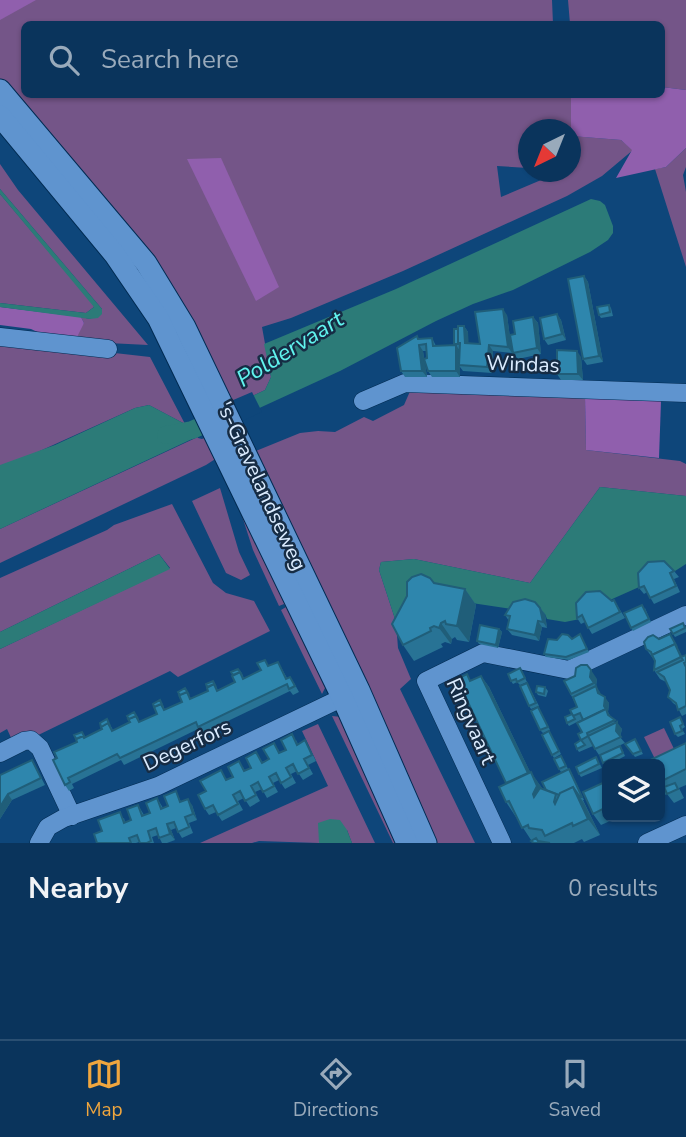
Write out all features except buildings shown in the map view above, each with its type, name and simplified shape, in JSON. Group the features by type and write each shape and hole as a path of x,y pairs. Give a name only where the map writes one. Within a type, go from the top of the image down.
{"main road":[{"name":"'s-Gravelandseweg","path":"0,90 146,263 185,327 215,410 351,694 426,843"},
{"name":"'s-Gravelandseweg","path":"0,116 115,255 215,410"},
{"name":"'s-Gravelandseweg","path":"351,694 407,843"}],"street":[{"path":"0,337 108,349"},
{"name":"Windas","path":"363,401 405,383 686,393"},
{"name":"Ringvaart","path":"502,843 426,681 483,653 569,670 686,615"},
{"name":"Degerfors","path":"39,843 48,827 158,786 351,694"},
{"path":"0,753 31,740 40,748 72,816"},
{"path":"647,843 686,825"}],"shaded area":[{"path":"0,0 552,0 553,21 21,21 21,98 572,98 572,119 518,119 518,167 497,166 501,197 536,182 581,182 581,137 621,140 633,150 602,176 567,196 403,271 291,318 262,327 271,377 265,390 223,410 170,304 0,81"},
{"path":"0,0 36,0 0,20"},
{"path":"568,0 686,0 686,90 665,87 665,21 570,21"},
{"path":"665,87 686,90 686,148 666,167 616,178 632,150 621,140 581,137 581,119 571,119 571,98 665,98"},
{"path":"686,148 683,175 686,192 686,267 655,169 666,167"},
{"path":"221,158 279,287 256,301 187,159"},
{"path":"0,164 18,190 148,345 68,341 84,323 81,317 90,319 102,309 0,189"},
{"path":"0,194 94,307 86,313 0,303"},
{"path":"0,307 81,317 84,323 77,337 50,338 31,329 0,325"},
{"path":"0,340 150,357 185,424 149,405 135,408 0,469"},
{"path":"411,389 585,397 586,450 680,461 686,464 686,496 600,487 530,583 414,559 381,562 379,570 396,622 398,648 411,679 400,689 475,843 437,843 246,455 300,433 335,432 364,417 373,421 404,405"},
{"path":"585,397 661,401 659,458 586,450"},
{"path":"230,422 240,443 206,465 0,563 0,529"},
{"path":"231,482 327,684 322,694 281,610 286,607 284,604 279,606 253,550"},
{"path":"220,488 239,552 250,575 241,580 226,573 192,501"},
{"path":"172,504 213,583 226,593 254,601 270,631 178,677 170,671 28,740 13,742 7,729 0,733 0,649 170,568 159,554 0,632 0,578 114,525"},
{"path":"332,716 342,717 404,843 393,843"},
{"path":"318,724 375,843 352,843 347,830 319,843 200,843 328,786 302,731"},
{"path":"664,728 675,751 655,759 644,737"}],"water":[{"path":"0,189 102,309 98,318 0,307 0,303 86,313 94,307 0,194"},
{"path":"591,199 605,205 613,233 608,240 590,252 513,290 436,321 340,371 201,435 223,410 265,390 271,377 264,344 396,289"},
{"path":"149,405 185,424 192,439 0,529 0,465 55,445 135,408"},
{"path":"600,487 686,496 686,564 610,600 580,619 565,622 547,619 545,614 445,599 396,622 379,570 381,562 414,559 530,583"},
{"path":"159,554 170,569 0,649 0,632"},
{"path":"330,819 340,820 352,843 319,843 318,823"}],"pier":[{"path":"252,392 262,412 202,439 198,438 190,422 191,418"}],"waterway":[{"name":"Poldervaart","path":"166,435 192,430 219,418"}]}
